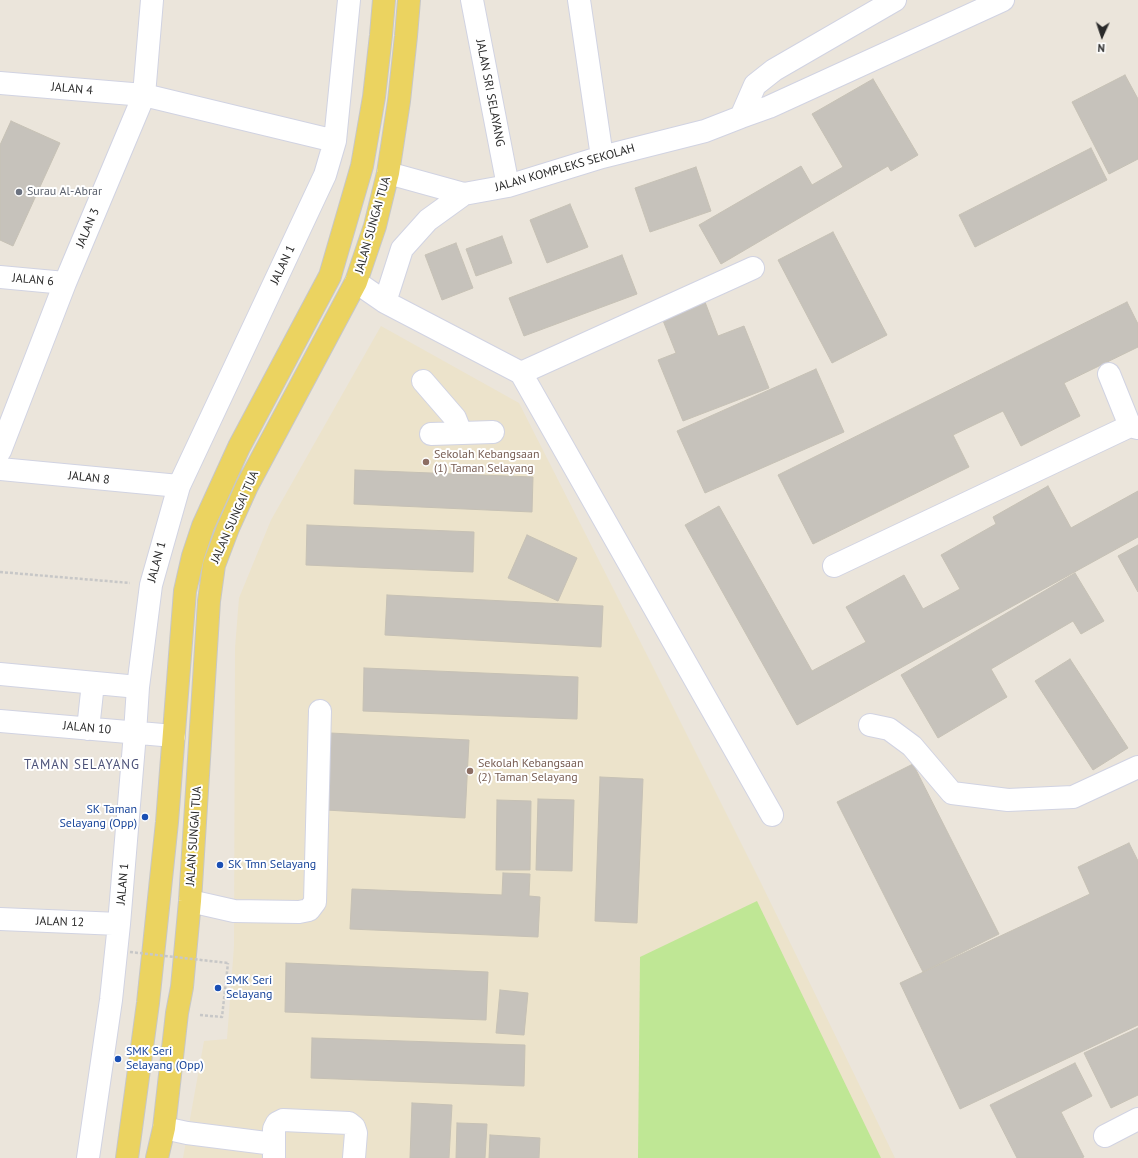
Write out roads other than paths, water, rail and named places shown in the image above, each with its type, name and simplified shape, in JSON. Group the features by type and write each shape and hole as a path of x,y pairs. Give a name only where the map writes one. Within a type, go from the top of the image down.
{"main road":[{"name":"JALAN SUNGAI TUA","path":"128,1158 148,1003 167,822 185,591 193,556 203,526 239,447 330,276 362,166 374,97 384,0"},
{"name":"JALAN SUNGAI TUA","path":"156,1158 164,1128 177,1013 182,987 190,901 209,601 214,565 228,528 247,486 356,282 375,226 388,173 399,101 409,0"}],"street":[{"name":"JALAN 3","path":"0,451 65,283 144,95 152,0"},
{"name":"JALAN 1","path":"88,1158 111,1000 120,924 138,687 151,585 179,486 325,175 335,141 349,0"},
{"name":"JALAN SRI SELAYANG","path":"472,0 508,186"},
{"path":"579,0 602,157"},
{"path":"741,117 755,85 774,70 895,0"},
{"name":"JALAN KOMPLEKS SEKOLAH","path":"388,173 464,194 508,186 602,157 705,131 769,107 1003,0"},
{"name":"JALAN 4","path":"0,83 144,95 335,141"},
{"path":"385,302 402,249 428,220 464,194"},
{"path":"521,373 753,268"},
{"name":"JALAN 6","path":"0,277 65,283"},
{"path":"356,282 385,302 521,373 772,815"},
{"path":"834,566 1134,427 1109,374"},
{"path":"423,381 455,418 461,433"},
{"path":"431,434 493,432"},
{"name":"JALAN 8","path":"0,469 179,486"},
{"path":"0,674 138,687"},
{"path":"88,729 93,683"},
{"path":"190,901 234,910 299,912 309,910 315,902 320,711"},
{"name":"JALAN 10","path":"0,721 174,736"},
{"path":"870,725 889,729 912,746 952,793 1008,800 1074,798 1138,767"},
{"name":"JALAN 12","path":"0,919 120,924"},
{"path":"1105,1136 1138,1119"},
{"path":"164,1128 274,1151 274,1129 276,1123 282,1120 349,1123 354,1127 356,1133 354,1158"}],"place":[{"name":"Surau Al-Abrar","path":"19,192"},
{"name":"Sekolah Kebangsaan (1) Taman Selayang","path":"426,462"},
{"name":"Sekolah Kebangsaan (2) Taman Selayang","path":"470,771"},
{"name":"SK Taman Selayang (Opp)","path":"145,817"},
{"name":"SK Tmn Selayang","path":"220,865"},
{"name":"SMK Seri Selayang","path":"218,988"},
{"name":"SMK Seri Selayang (Opp)","path":"118,1059"}],"district":[{"name":"TAMAN SELAYANG","path":"82,765"}]}
